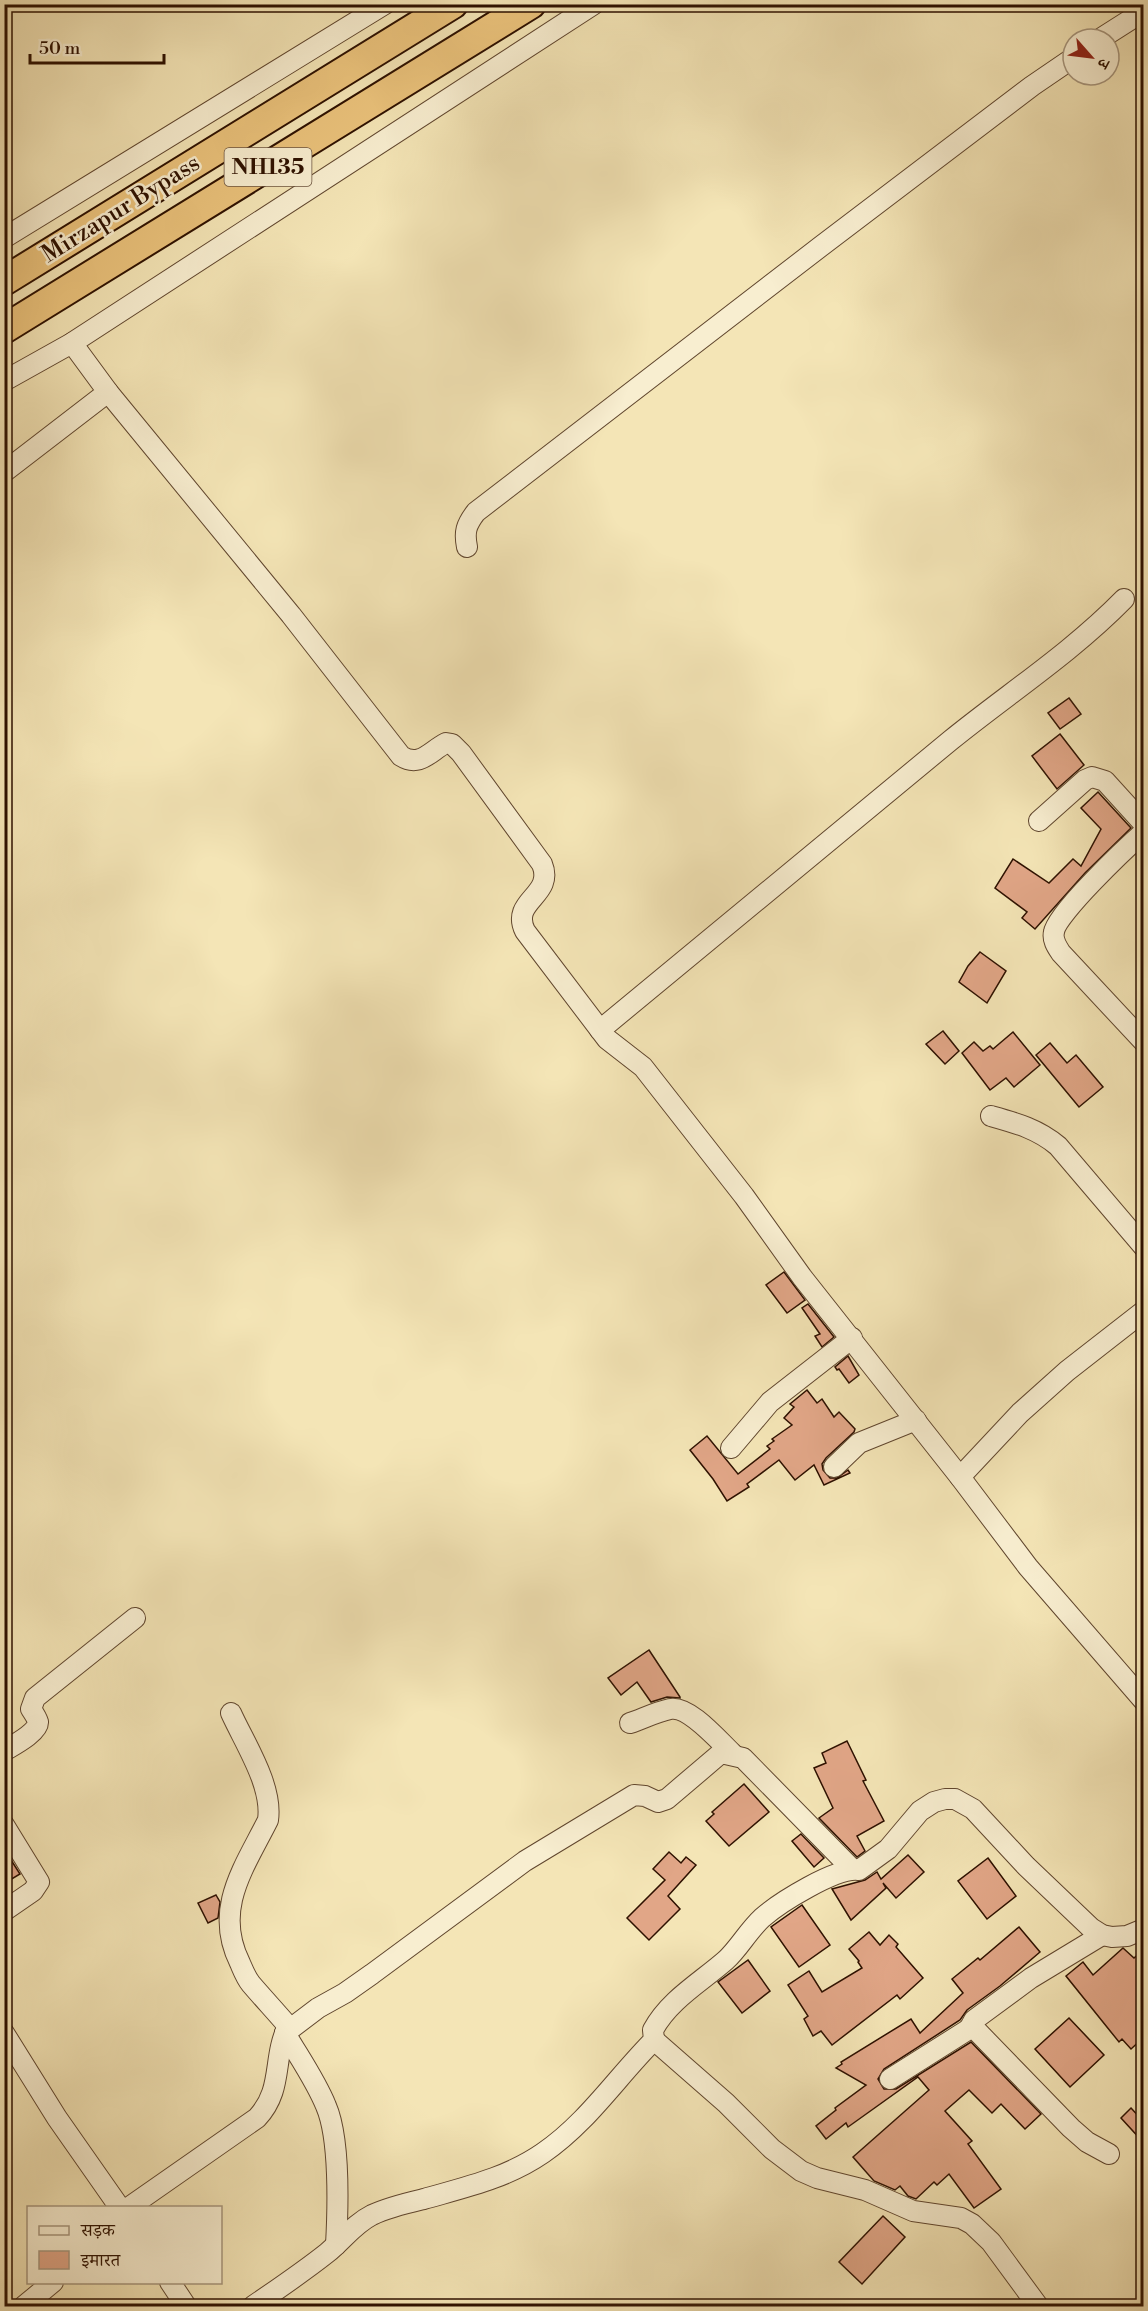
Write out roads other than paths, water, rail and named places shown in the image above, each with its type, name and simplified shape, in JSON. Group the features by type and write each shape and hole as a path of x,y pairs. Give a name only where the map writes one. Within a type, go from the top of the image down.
{"highway":[{"name":"Mirzapur Bypass","path":"4,281 453,4"},
{"name":"NH135","path":"4,329 531,4"}],"street":[{"path":"4,237 385,4"},
{"path":"4,381 72,343 594,4"},
{"path":"1118,27 1143,11"},
{"path":"467,547 466,527 476,512 838,233 1061,66"},
{"path":"72,343 108,392 291,615 401,756 407,760 420,760 446,743 452,744 461,753 542,864 546,879 523,911 522,924 556,974 607,1039 643,1067 744,1196 802,1277 916,1420 1028,1567 1143,1701"},
{"path":"4,472 108,392"},
{"path":"600,1030 953,738 1067,651 1096,627 1124,599"},
{"path":"1039,821 1085,780 1092,777 1105,781 1143,824"},
{"path":"1143,832 1082,894 1053,931 1061,953 1143,1042"},
{"path":"991,1116 1031,1128 1044,1134 1058,1146 1143,1247"},
{"path":"960,1477 1043,1392 1143,1311"},
{"path":"731,1448 770,1402 852,1338"},
{"path":"834,1467 859,1443 916,1420"},
{"path":"4,1751 31,1734 37,1726 38,1722 31,1709 35,1698 135,1618"},
{"path":"630,1723 670,1709 686,1711 733,1754"},
{"path":"231,1713 268,1793 270,1808 268,1820 236,1884 229,1905 229,1929 233,1949 249,1982 287,2030 326,2106 333,2128 336,2245"},
{"path":"131,2206 257,2118 267,2108 272,2099 277,2078 278,2052 287,2030 318,2008 345,1993 525,1861 634,1796 645,1796 662,1802 722,1753 743,1758 852,1869"},
{"path":"1038,2307 991,2242 972,2223 961,2218 913,2211 866,2190 817,2178 801,2171 772,2149 726,2103 654,2040 653,2030 658,2019 680,1997 728,1958 761,1919 813,1885 852,1869 859,1870 888,1849 920,1811 934,1802 945,1799 955,1799 973,1809 1026,1866 1091,1928 1102,1935 1112,1937 1127,1936 1143,1929"},
{"path":"4,1825 39,1882 33,1891 4,1911"},
{"path":"890,2079 969,2029 974,2020 1031,1978 1102,1935"},
{"path":"969,2029 974,2028 1071,2128 1087,2142 1109,2154"},
{"path":"4,2033 57,2118 119,2206"},
{"path":"253,2307 336,2245 356,2225 380,2212 488,2182 513,2172 543,2153 591,2111 654,2040"},
{"path":"24,2307 51,2284"},
{"path":"171,2284 186,2307"}]}
